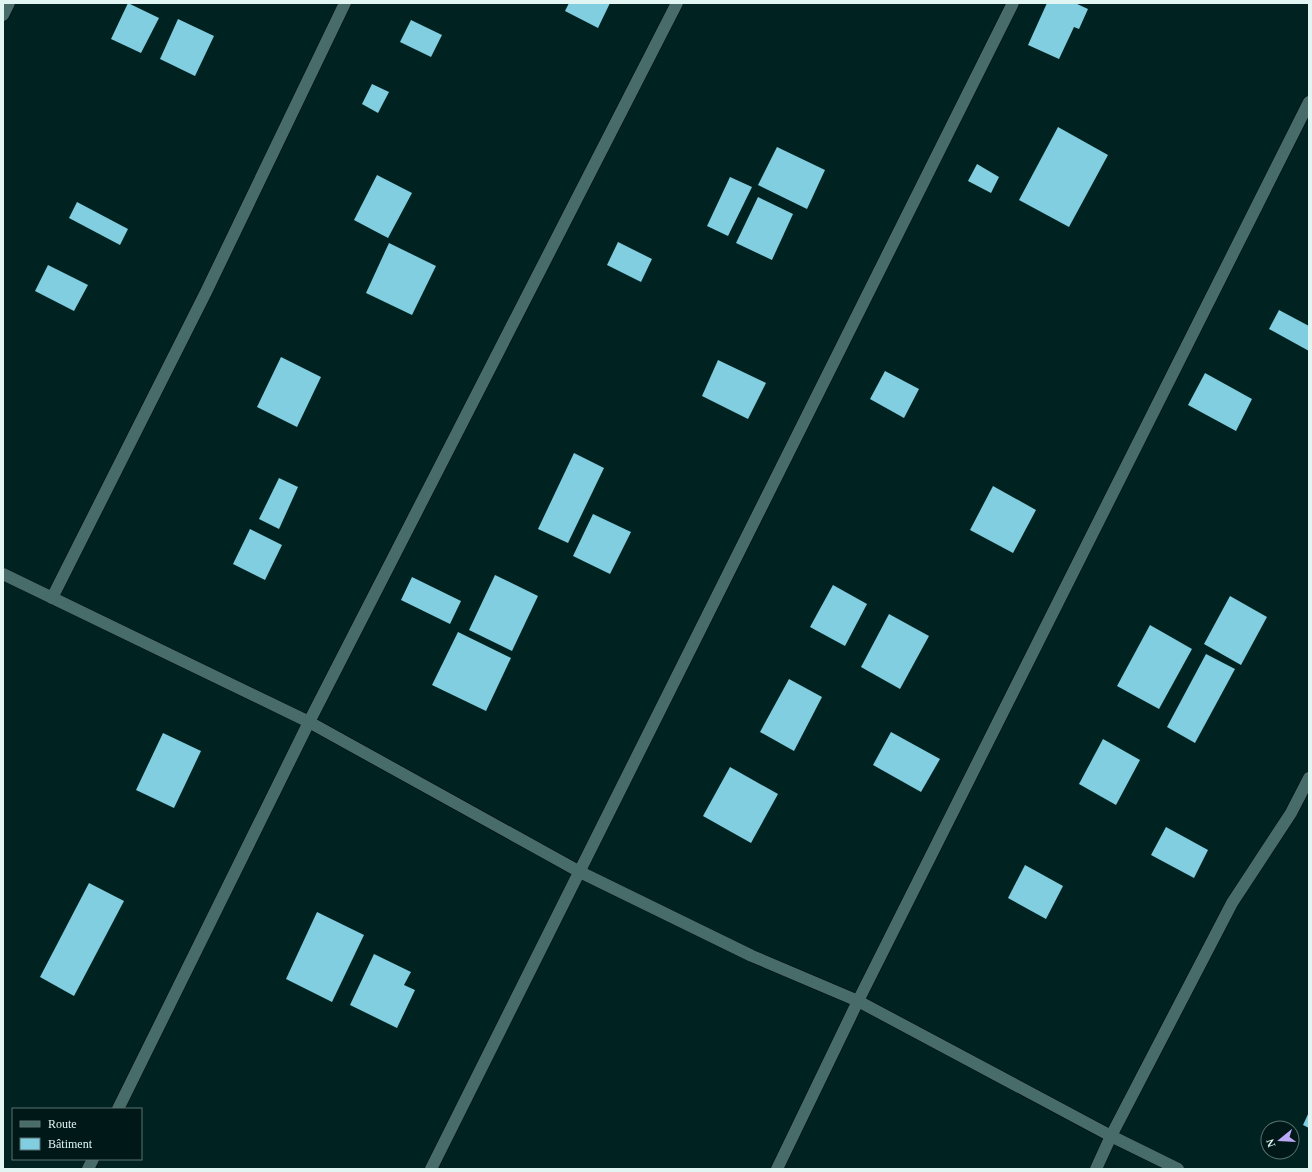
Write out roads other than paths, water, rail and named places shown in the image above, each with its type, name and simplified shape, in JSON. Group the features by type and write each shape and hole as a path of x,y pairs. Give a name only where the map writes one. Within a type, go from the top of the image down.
{"street":[{"path":"3,15 9,3"},
{"path":"52,598 206,292 345,3"},
{"path":"118,1108 309,722 677,3"},
{"path":"431,1169 1013,3"},
{"path":"777,1169 858,1001 1309,102"},
{"path":"3,574 309,722 580,872 752,956 858,1001 1111,1136 1178,1169"},
{"path":"1096,1169 1111,1136 1232,903 1291,813 1309,778"},
{"path":"88,1169 92,1160"}]}
